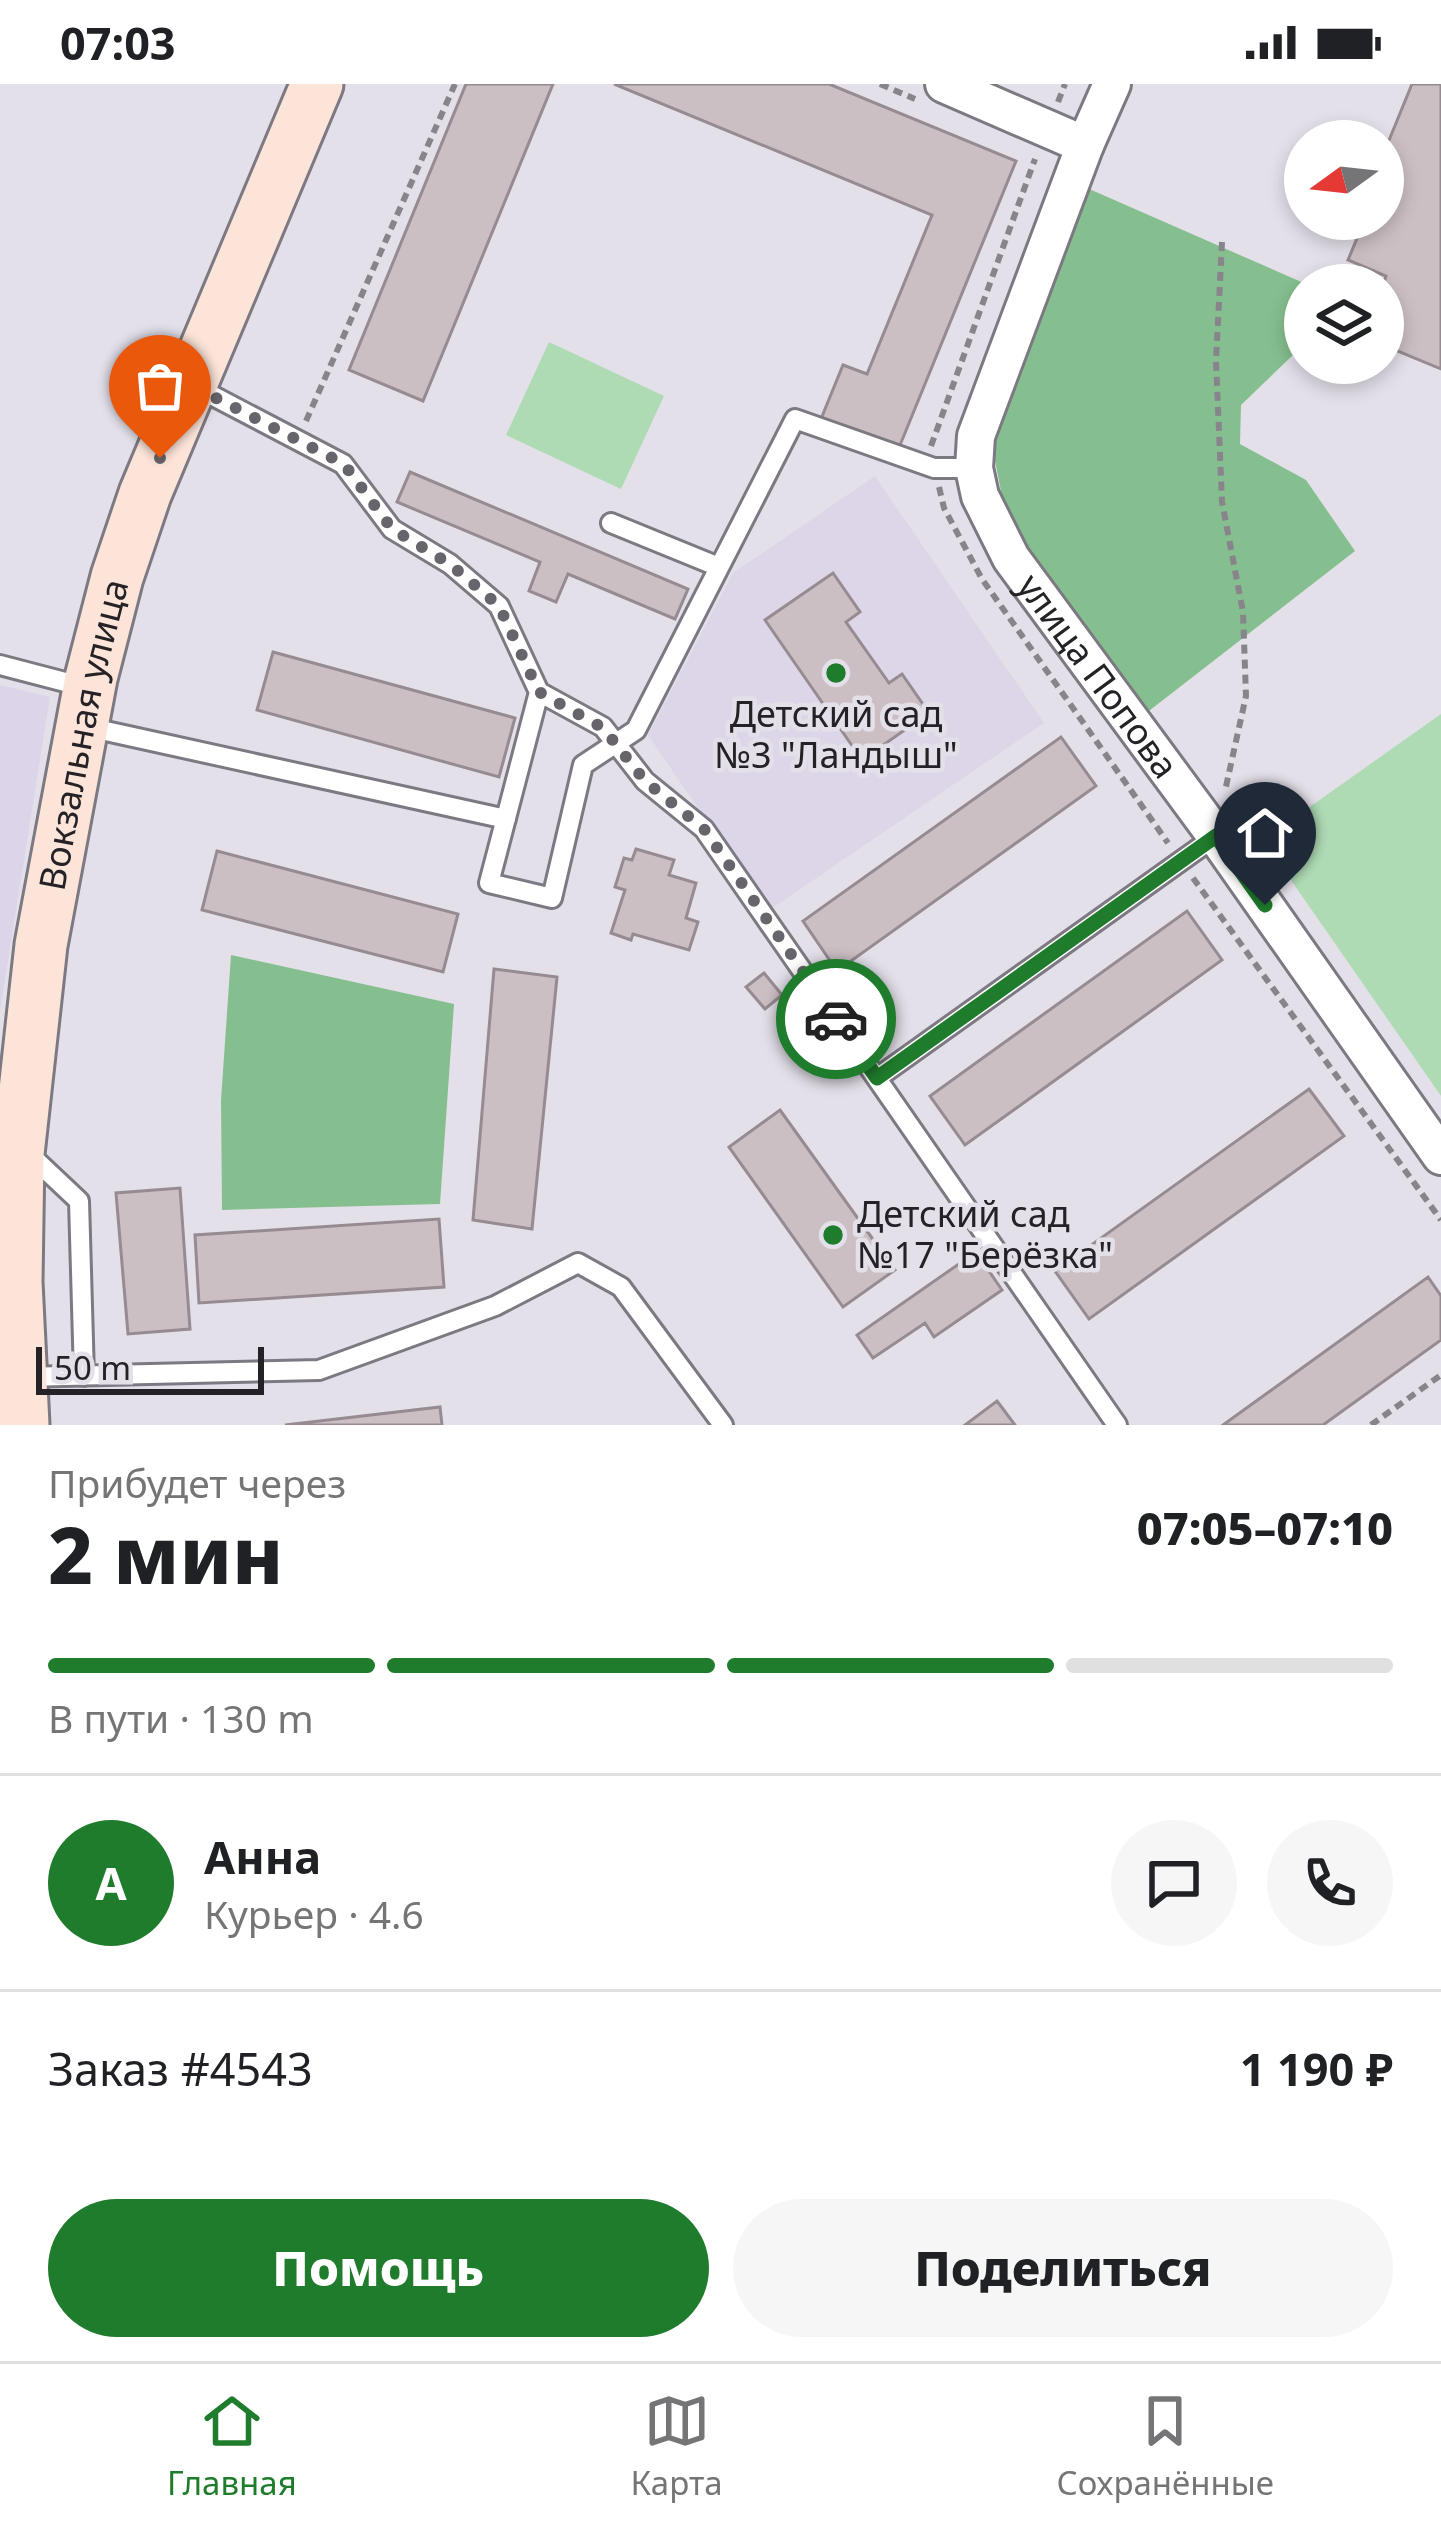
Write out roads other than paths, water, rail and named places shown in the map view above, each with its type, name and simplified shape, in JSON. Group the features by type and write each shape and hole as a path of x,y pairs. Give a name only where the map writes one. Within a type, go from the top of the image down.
{"street":[{"name":"Вокзальная улица","path":"21,1401 16,1282 19,1143 41,944 85,707 116,577 317,84"},
{"path":"944,84 1085,145"},
{"path":"974,468 976,436 1112,84"},
{"name":"улица Попова","path":"974,468 980,496 1011,558 1216,836 1441,1156"}],"lane":[{"path":"191,385 344,464 392,529 450,564 499,606 539,692 603,728 645,781 704,829 1118,1425"},
{"path":"539,692 489,883 552,898 583,765 636,730 795,419 934,468 974,468"},
{"path":"611,523 719,567"},
{"path":"0,665 85,707 506,819"},
{"path":"877,1078 1216,836"},
{"path":"19,1143 79,1201 84,1376"},
{"path":"21,1401 84,1376 319,1370 495,1306 578,1263 621,1287 723,1425"}],"place":[{"name":"Детский сад №3 \"Ландыш\"","path":"836,673"},
{"name":"Детский сад №17 \"Берёзка\"","path":"833,1235"}]}
